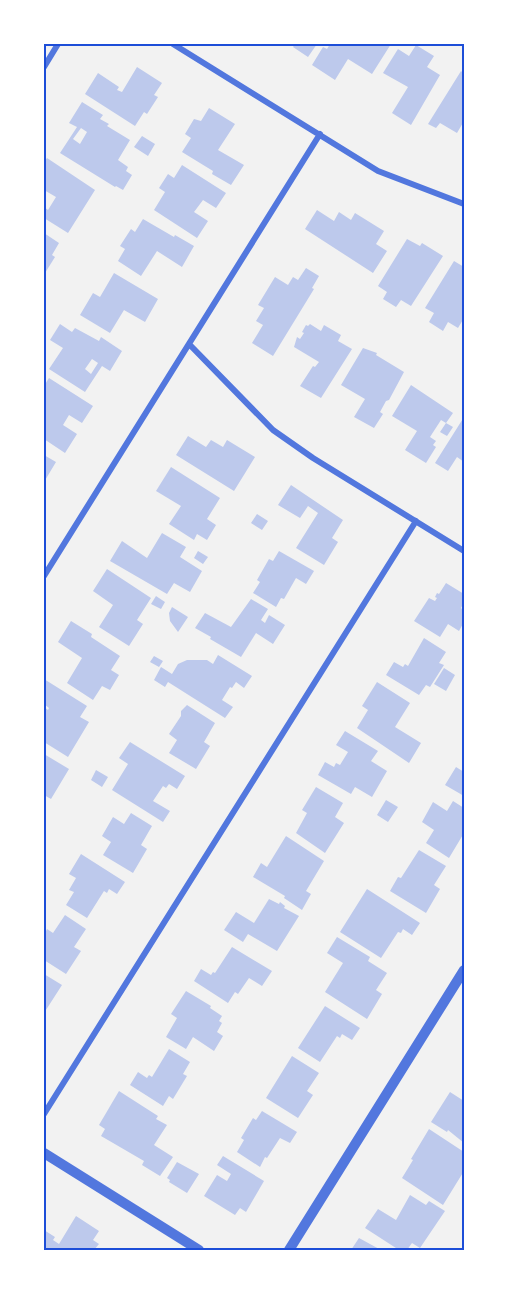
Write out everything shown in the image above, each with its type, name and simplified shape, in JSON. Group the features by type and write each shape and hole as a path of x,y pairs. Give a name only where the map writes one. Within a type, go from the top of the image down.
{"street":[{"path":"44,67 58,44"},
{"path":"173,44 378,171 465,204"},
{"path":"44,576 320,134"},
{"path":"189,344 273,430 313,458 465,551"},
{"path":"44,1114 416,521"},
{"path":"289,1251 465,970"},
{"path":"44,1153 200,1251"}],"building":[{"path":"295,44 317,44 308,57 293,47"},
{"path":"330,44 391,44 372,74 348,59 335,80 312,65 323,47 327,49"},
{"path":"416,45 434,56 427,67 440,75 411,125 392,113 408,87 383,73 398,49 409,56"},
{"path":"137,67 162,83 154,95 158,97 147,114 144,112 135,126 85,94 98,73 119,87 117,90 122,92"},
{"path":"461,71 464,74 464,121 457,133 440,123 436,128 428,124"},
{"path":"82,102 103,115 100,119 109,124 107,126 130,140 118,160 128,167 126,171 132,175 123,190 60,153 77,127 69,123","holes":["81,128 87,132 80,144 73,139"]},
{"path":"209,108 235,124 218,150 244,165 231,185 182,152 191,138 185,134 194,119 201,121"},
{"path":"142,136 155,144 148,156 134,147"},
{"path":"47,158 95,190 68,233 44,218 44,207 48,210 56,197 44,190 44,162"},
{"path":"182,165 226,193 216,208 203,200 194,212 208,221 197,238 154,210 165,192 159,188 168,174 174,178"},
{"path":"317,210 334,221 339,212 351,220 355,213 384,231 376,244 387,251 373,273 305,229"},
{"path":"143,219 194,246 182,267 157,251 141,276 118,261 125,249 120,246 131,229 135,232"},
{"path":"44,233 59,243 52,255 55,257 45,273 44,272"},
{"path":"407,239 420,246 422,243 443,256 411,306 401,300 396,307 383,299 387,292 378,286"},
{"path":"454,261 464,267 464,318 458,328 448,322 443,331 429,322 434,313 425,308"},
{"path":"306,268 319,276 312,288 314,289 273,356 252,343 263,325 256,321 264,308 258,305 275,277 288,285 293,277 298,280"},
{"path":"114,273 158,299 145,322 124,310 110,333 80,315 93,293 100,297"},
{"path":"60,324 72,332 75,328 99,341 101,337 122,351 110,371 102,366 85,392 49,369 63,348 50,340","holes":["92,359 98,363 91,374 85,369"]},
{"path":"310,324 321,331 324,325 341,335 338,341 352,349 321,398 300,386 313,366 315,367 319,362 294,347 297,337 300,339 306,325"},
{"path":"363,348 377,353 376,355 404,372 380,412 383,414 374,428 354,417 365,399 341,385"},
{"path":"49,378 93,406 82,423 69,415 63,425 77,434 65,453 44,439 44,386"},
{"path":"411,385 453,413 446,423 441,420 430,437 436,441 433,445 436,447 426,463 405,450 417,431 392,416"},
{"path":"464,417 464,462 457,457 448,471 435,463"},
{"path":"446,423 453,427 447,436 440,432"},
{"path":"188,436 206,447 211,440 223,447 227,440 255,457 234,491 176,455"},
{"path":"44,455 56,462 44,482"},
{"path":"171,467 220,498 207,519 216,525 207,540 197,534 194,540 169,524 181,506 156,491"},
{"path":"291,485 343,520 332,538 338,542 324,565 296,548 318,513 308,506 300,518 278,505"},
{"path":"257,514 268,521 262,530 251,523"},
{"path":"162,533 186,547 180,557 202,571 190,592 174,583 167,594 110,561 122,541 147,558"},
{"path":"198,551 208,557 203,564 194,558"},
{"path":"279,551 314,571 306,584 296,578 284,599 281,598 276,607 253,593 260,582 257,580 269,559 273,561"},
{"path":"107,569 151,598 137,620 143,624 129,646 99,627 113,605 93,591"},
{"path":"446,583 464,594 461,608 464,611 464,622 459,631 448,624 440,637 414,621 429,598 435,601 437,593 439,594"},
{"path":"156,596 165,602 161,609 151,604"},
{"path":"251,599 268,609 261,620 265,623 269,615 285,625 273,644 256,633 241,657 195,628 205,613 231,627"},
{"path":"172,607 188,617 178,632 170,621 169,613"},
{"path":"71,621 120,656 111,670 119,675 110,690 102,686 93,700 67,683 82,658 58,642"},
{"path":"424,638 446,652 439,663 444,665 430,687 426,685 419,695 386,675 394,662 403,667 405,664 408,666"},
{"path":"218,655 252,676 244,688 236,682 232,688 230,687 222,700 233,707 225,718 168,682 165,687 154,680 161,667 172,674 178,664 187,660 207,660 213,664"},
{"path":"154,656 163,661 159,667 150,662"},
{"path":"444,668 455,675 446,691 434,684"},
{"path":"44,679 87,706 80,717 89,722 68,757 44,742 44,707 48,710 49,708 44,704"},
{"path":"377,682 410,703 395,727 421,743 409,763 357,728 368,710 362,706"},
{"path":"187,705 215,723 204,742 210,746 196,769 169,753 177,740 169,734 181,716 181,711"},
{"path":"345,731 378,751 371,761 387,771 372,797 355,787 351,794 318,775 325,762 334,767 336,763 340,765 348,752 336,745"},
{"path":"130,742 185,776 177,789 169,784 166,788 163,786 153,801 170,811 163,822 112,790 128,764 119,758"},
{"path":"44,754 69,769 51,799 44,795"},
{"path":"456,767 464,772 464,796 445,785"},
{"path":"96,770 108,777 102,787 91,780"},
{"path":"316,787 343,803 335,817 344,823 325,853 296,833 307,813 302,810"},
{"path":"386,800 398,807 388,822 377,815"},
{"path":"453,801 464,808 464,833 449,858 426,843 434,830 422,822 433,802 447,811"},
{"path":"131,813 152,826 141,845 147,849 133,873 103,855 111,842 102,836 113,817 124,824"},
{"path":"286,836 324,861 306,891 311,894 302,910 284,898 285,896 253,877 261,863 267,867"},
{"path":"419,850 446,866 434,885 440,889 426,913 390,891"},
{"path":"81,854 125,882 117,894 109,889 107,893 104,891 87,918 66,905 74,892 69,890 76,878 69,874"},
{"path":"367,889 420,923 412,935 403,929 401,933 398,932 381,958 340,932"},
{"path":"269,899 279,904 280,902 285,906 284,908 299,916 277,951 248,934 243,942 224,930 236,912 254,923"},
{"path":"65,915 86,929 74,947 81,951 66,974 44,960 44,935 47,929 53,933"},
{"path":"337,937 370,957 368,961 387,973 376,990 382,994 367,1019 325,992 343,963 327,953"},
{"path":"232,947 272,971 262,986 249,978 238,994 235,992 228,1003 194,981 201,969 211,975 215,973"},
{"path":"44,974 62,985 44,1013"},
{"path":"186,991 211,1006 210,1008 222,1016 219,1021 222,1023 217,1032 223,1036 214,1051 193,1037 186,1049 166,1037 177,1018 171,1014"},
{"path":"325,1006 360,1028 352,1040 342,1034 340,1038 337,1036 320,1062 298,1048"},
{"path":"169,1049 190,1062 183,1074 187,1076 173,1099 169,1096 163,1106 130,1085 138,1072 147,1078 149,1075 152,1077"},
{"path":"292,1056 319,1073 307,1091 313,1095 298,1118 266,1098"},
{"path":"119,1091 158,1116 156,1119 167,1125 154,1145 173,1157 160,1176 142,1165 144,1161 101,1136 105,1129 99,1125"},
{"path":"450,1092 464,1101 464,1143 448,1130 447,1132 431,1122"},
{"path":"262,1111 297,1132 290,1143 280,1138 260,1167 237,1152 244,1140 241,1138 253,1118 256,1120"},
{"path":"429,1129 464,1152 464,1171 443,1205 402,1178"},
{"path":"223,1156 264,1181 246,1212 240,1208 235,1215 204,1196 217,1175 227,1181 231,1174 217,1165"},
{"path":"177,1162 199,1174 187,1193 169,1182 167,1178"},
{"path":"410,1195 426,1205 429,1201 445,1211 420,1248 412,1243 407,1250 399,1250 365,1228 378,1209 396,1220"},
{"path":"76,1216 99,1231 93,1240 99,1244 94,1250 44,1250 44,1230 55,1237 53,1240 59,1244"},
{"path":"359,1238 381,1250 351,1250"}]}
